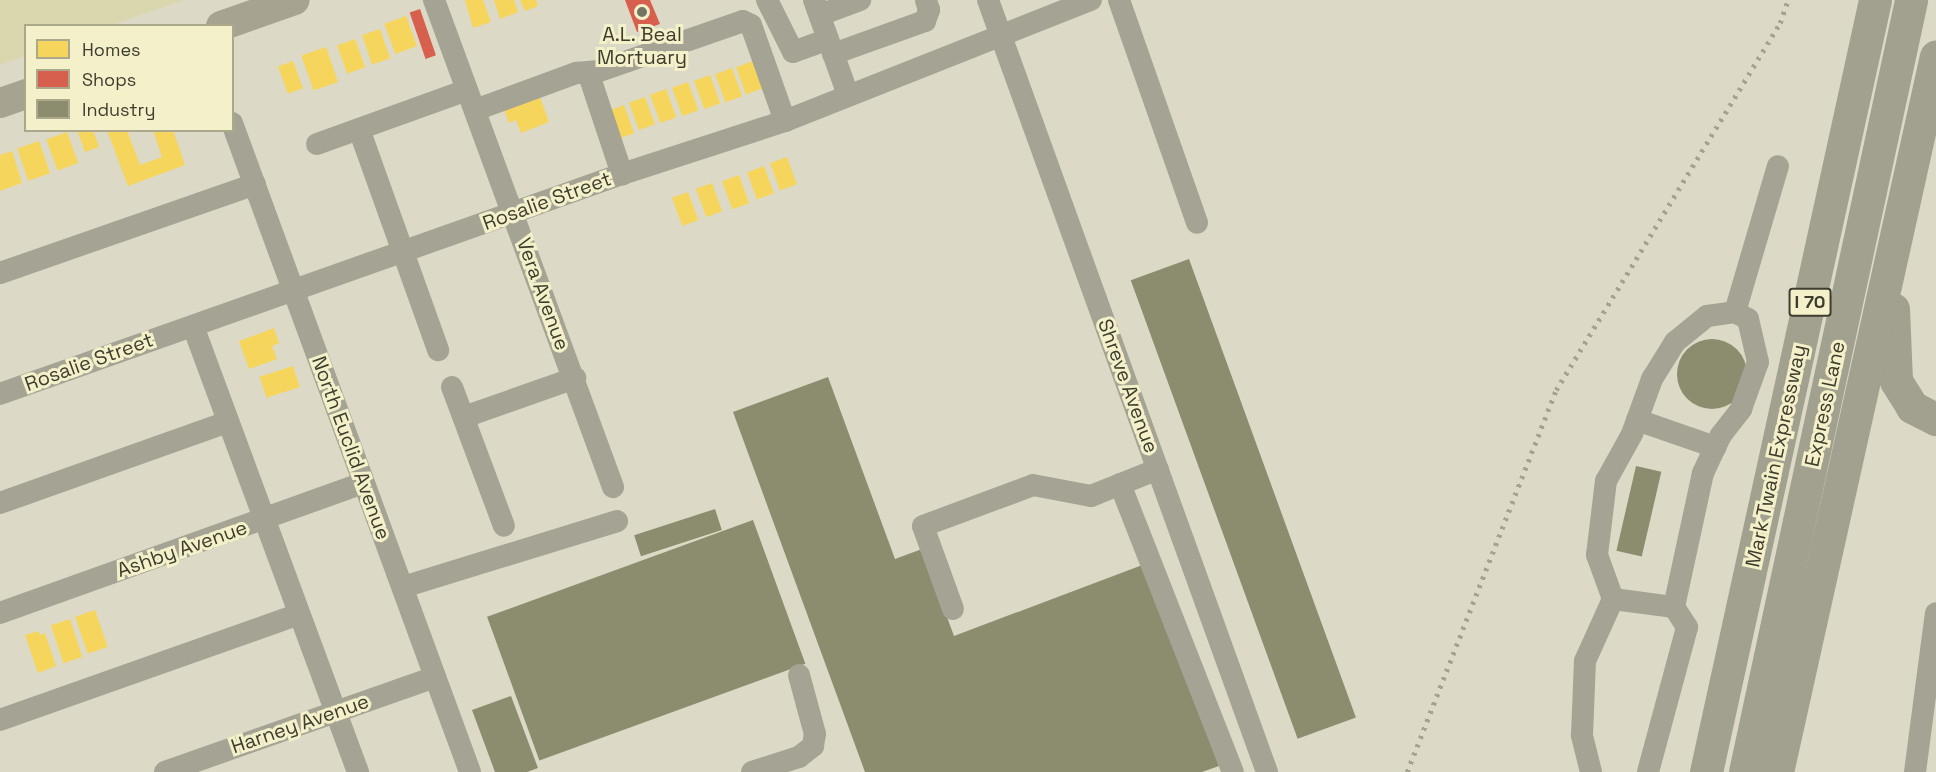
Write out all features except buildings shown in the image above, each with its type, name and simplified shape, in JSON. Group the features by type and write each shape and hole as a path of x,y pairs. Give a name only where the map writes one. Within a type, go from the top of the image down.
{"highway":[{"name":"Mark Twain Expressway","path":"1706,772 1875,0"},
{"name":"Express Lane","path":"1745,772 1911,0"},
{"path":"1777,772 1936,56"},
{"path":"1893,252 1896,381 1912,407 1936,419"}],"main road":[{"path":"227,24 295,0"},
{"path":"0,103 24,95"}],"street":[{"name":"Vera Avenue","path":"434,0 575,378 613,487"},
{"path":"767,0 793,52 831,46 925,21 929,14 926,0"},
{"path":"848,95 817,8 860,0"},
{"name":"Shreve Avenue","path":"988,0 1267,772"},
{"name":"Rosalie Street","path":"0,394 293,290 514,215 622,174 785,121 1000,33 1091,0"},
{"path":"1119,0 1197,223"},
{"path":"317,144 359,129 576,73 588,72 743,21 751,25 785,121"},
{"path":"588,72 622,174"},
{"name":"North Euclid Avenue","path":"234,128 470,772"},
{"path":"359,129 438,350"},
{"path":"1735,312 1778,166"},
{"path":"0,273 255,184"},
{"path":"1591,772 1582,735 1585,661 1613,599 1597,555 1605,492 1637,420 1652,379 1676,342 1707,316 1735,312 1748,319 1758,362 1741,409 1715,447 1702,473 1674,607 1687,627 1648,772"},
{"path":"193,326 358,772"},
{"path":"464,417 575,378"},
{"path":"453,387 504,526"},
{"path":"1637,420 1715,447"},
{"path":"0,503 227,422"},
{"path":"953,609 923,526 1033,485 1091,496 1158,469"},
{"name":"Ashby Avenue","path":"0,613 363,483"},
{"path":"1120,484 1233,772"},
{"path":"403,587 617,521"},
{"path":"1613,599 1674,607"},
{"path":"1915,772 1934,645 1936,613"},
{"path":"0,720 299,615"},
{"path":"752,772 799,757 813,746 815,734 799,675"},
{"name":"Harney Avenue","path":"165,772 435,677"}],"shaded area":[{"path":"0,0 184,0 115,24 24,24 24,56 0,65"}],"railway":[{"path":"1407,772 1556,390 1780,23 1788,0"}],"place":[{"name":"A.L. Beal Mortuary","path":"642,12"}]}
